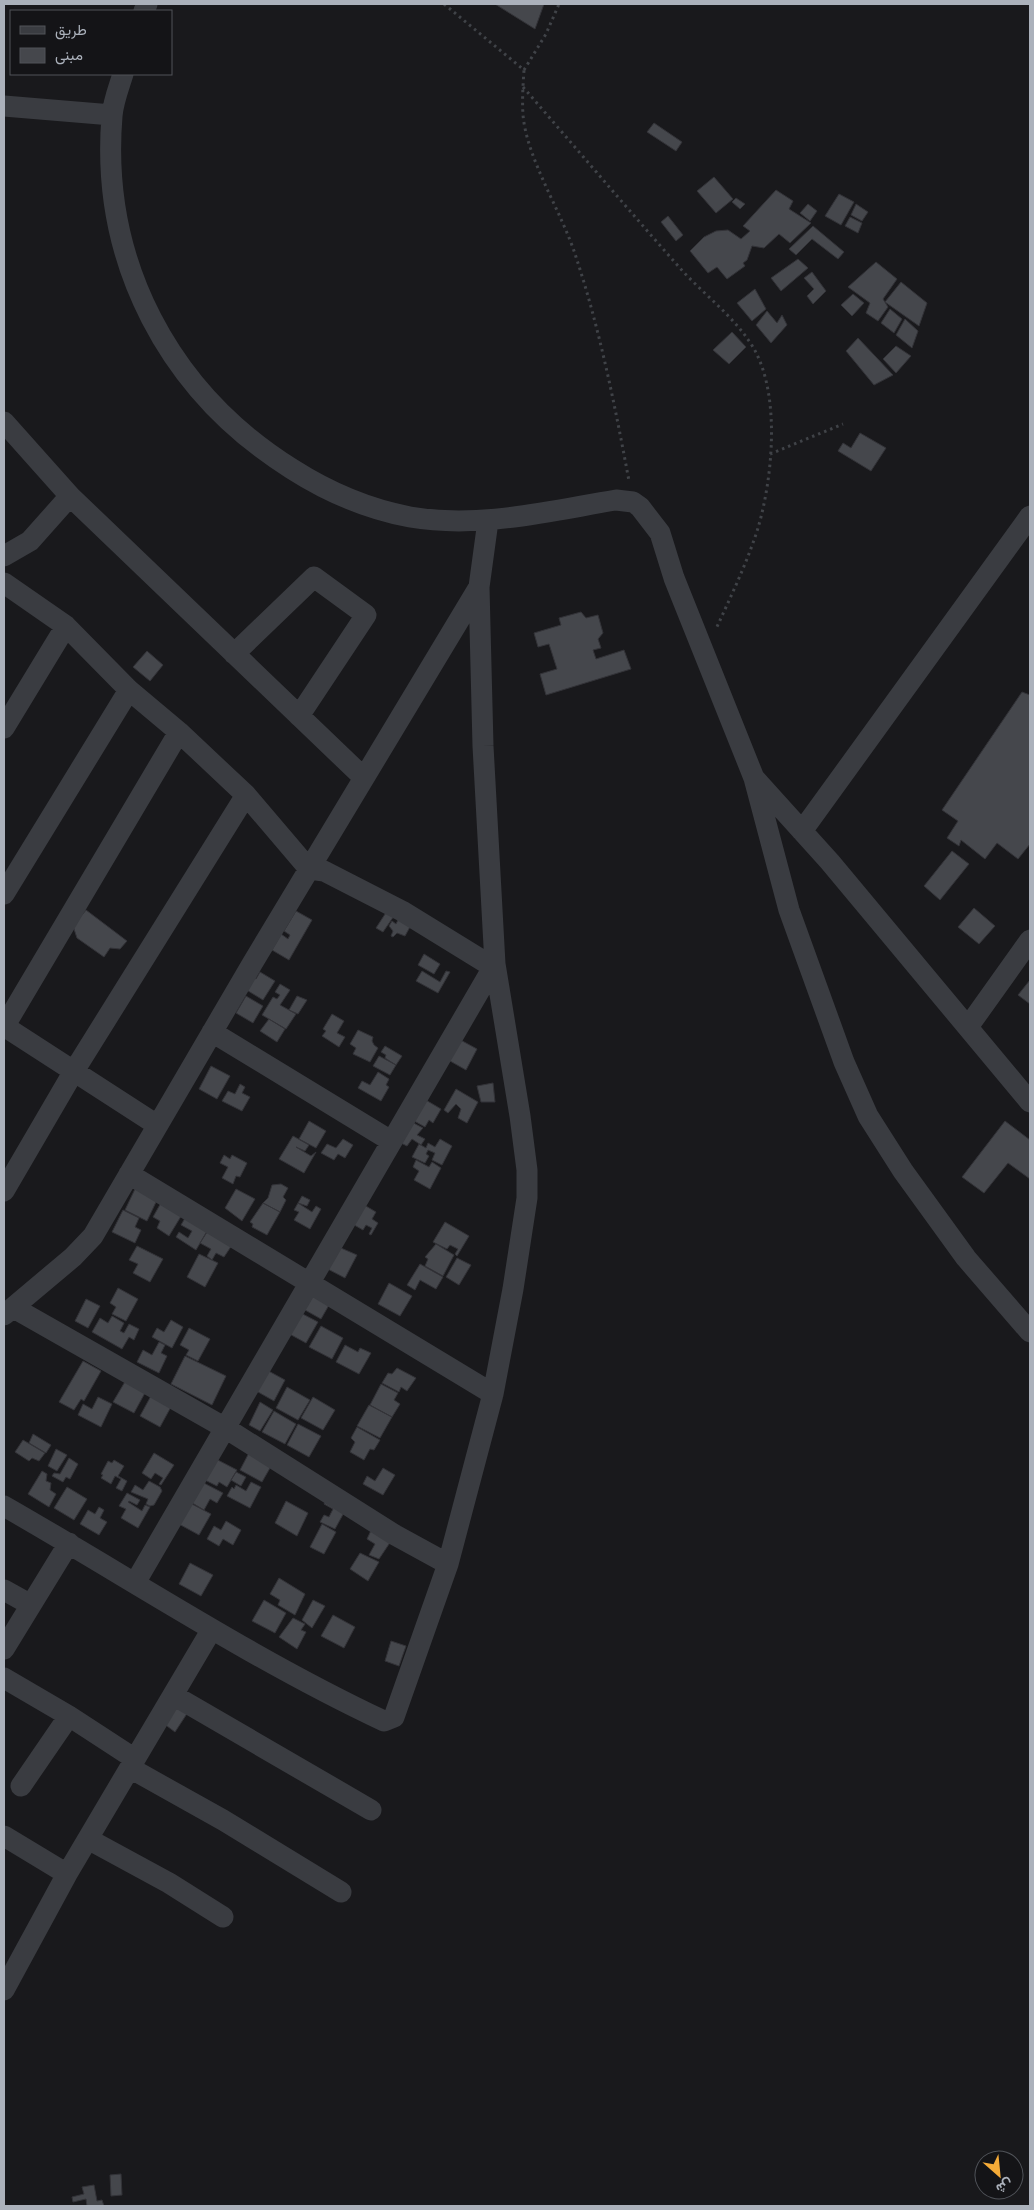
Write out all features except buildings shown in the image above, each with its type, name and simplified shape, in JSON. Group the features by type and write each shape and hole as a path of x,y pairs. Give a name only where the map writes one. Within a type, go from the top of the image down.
{"street":[{"path":"123,75 112,115 112,182 122,242 129,264 142,300 163,339 189,380 238,430 259,447 337,495 412,518 488,521 616,500 633,502 648,515 660,533 674,578 754,778 789,910 844,1062 868,1116 903,1171 966,1258 1030,1332"},
{"path":"4,106 112,115"},
{"path":"4,422 70,496 364,778"},
{"path":"4,556 30,541 70,496"},
{"path":"802,831 1030,516"},
{"path":"4,1506 212,1629 357,1708 387,1722 396,1714 448,1564 493,1394 524,1223 527,1170 494,965 482,746 479,587 488,521"},
{"path":"234,654 314,576 366,615 299,716"},
{"path":"4,583 66,626 129,690 179,732 246,795 309,870 324,871 402,911 494,965"},
{"path":"448,1564 394,1535 227,1428 9,1311 73,1257 93,1236 212,1032 479,587"},
{"path":"4,728 66,626"},
{"path":"4,894 129,690"},
{"path":"157,1125 4,1026 179,732"},
{"path":"754,778 802,831 1030,1102"},
{"path":"4,1192 74,1071 246,795"},
{"path":"968,1027 1030,940"},
{"path":"135,1583 227,1428 494,965"},
{"path":"212,1032 391,1141"},
{"path":"129,1174 493,1394"},
{"path":"4,1649 69,1543"},
{"path":"4,1590 31,1605"},
{"path":"4,1990 67,1874 212,1629"},
{"path":"4,1678 69,1716 133,1763 341,1892"},
{"path":"173,1695 371,1810"},
{"path":"21,1786 69,1716"},
{"path":"4,1836 67,1874"},
{"path":"88,1839 169,1883 223,1917"}],"path":[{"path":"444,4 524,70"},
{"path":"559,4 546,34 524,70 523,117 537,165 566,225 592,310 608,375 633,502"},
{"path":"523,87 681,270 749,340 758,355 768,393 770,420 770,454 767,486 757,530 705,656"},
{"path":"770,454 843,424"}]}
